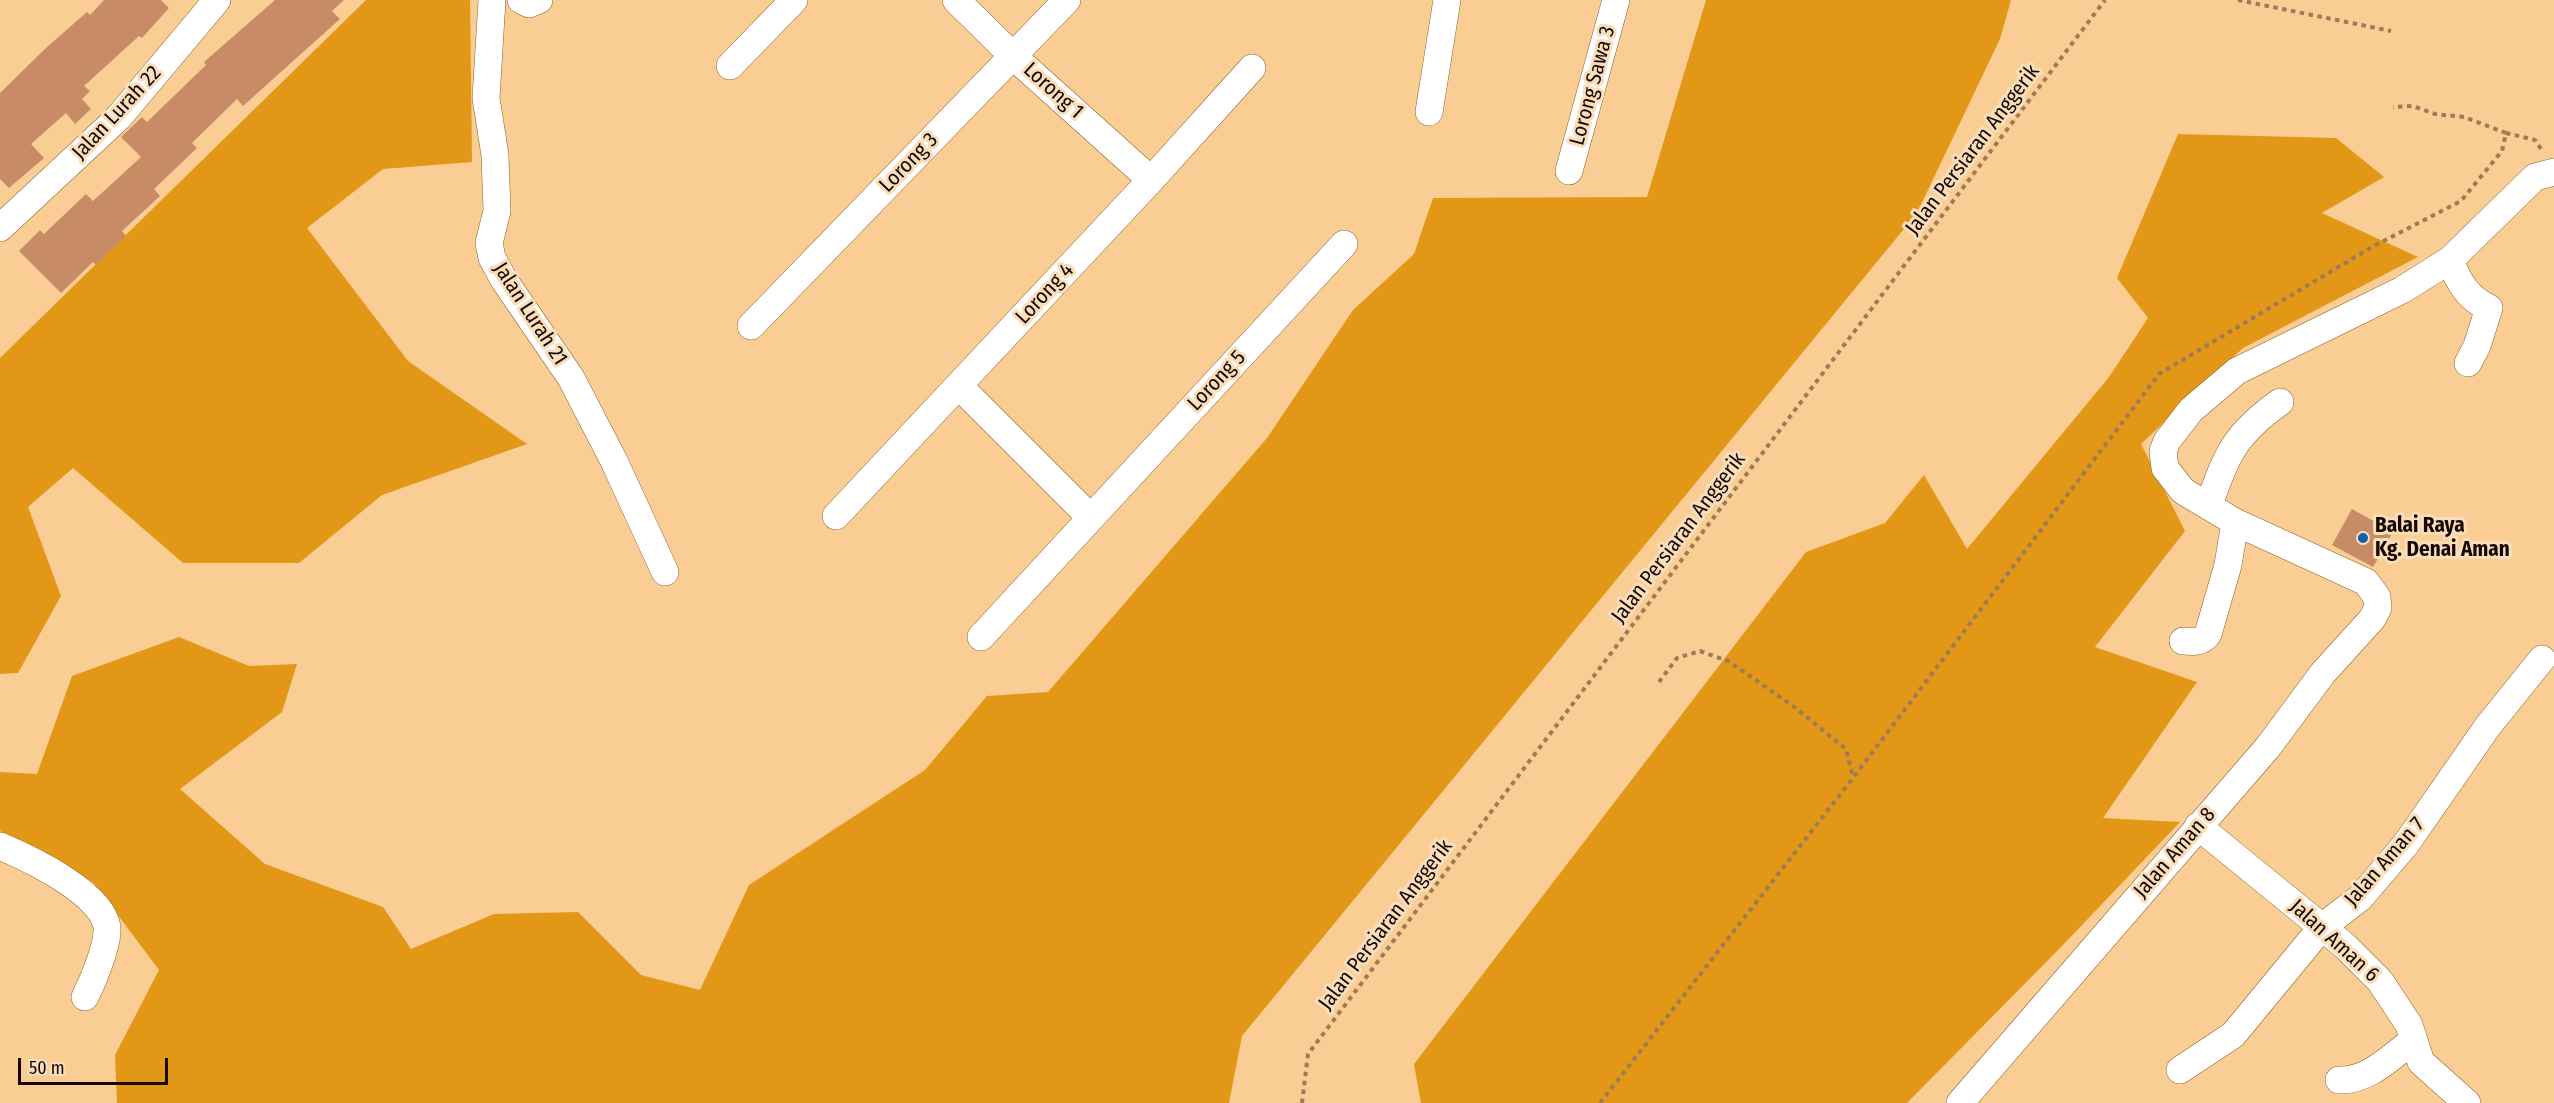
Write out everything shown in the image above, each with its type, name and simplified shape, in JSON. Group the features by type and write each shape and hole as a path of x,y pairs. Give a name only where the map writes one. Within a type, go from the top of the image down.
{"street":[{"name":"Jalan Lurah 22","path":"5,224 119,117 217,0"},
{"name":"Jalan Lurah 21","path":"492,0 486,98 495,155 496,211 489,243 492,258 504,280 571,378 614,461 665,572"},
{"path":"522,0 530,4 539,0"},
{"path":"730,66 794,0"},
{"name":"Lorong 1","path":"956,0 1013,56 1151,180"},
{"name":"Lorong 3","path":"751,326 1067,0"},
{"path":"1429,112 1447,0"},
{"name":"Lorong Sawa 3","path":"1569,171 1616,0"},
{"name":"Lorong 4","path":"836,516 1151,180 1252,68"},
{"path":"2183,641 2197,642 2208,634 2228,565 2235,522 2183,491 2171,478 2163,459 2167,441 2191,410 2237,371 2402,290 2450,260 2549,164"},
{"name":"Lorong 5","path":"981,638 1344,244"},
{"path":"2450,260 2458,281 2469,295 2488,308 2477,346 2468,363"},
{"path":"959,386 1091,518"},
{"path":"2209,505 2225,458 2252,423 2280,402"},
{"name":"Jalan Aman 8","path":"1960,1103 2268,747 2323,673 2367,626 2378,608 2377,597 2366,582 2235,522"},
{"name":"Jalan Aman 7","path":"2180,1070 2233,1035 2322,927 2360,898 2406,844 2488,726 2542,659"},
{"name":"Jalan Aman 6","path":"2198,826 2322,927 2380,981 2409,1025 2421,1062 2467,1103"},
{"path":"0,846 46,868 77,888 104,918 107,931 85,998"},
{"path":"2339,1080 2364,1077 2414,1040"}],"path":[{"name":"Jalan Persiaran Anggerik","path":"1302,1103 1308,1054 2105,0"},
{"path":"2238,0 2391,31"},
{"path":"2393,107 2413,106 2435,114 2464,117 2506,133 2535,140 2549,164"},
{"path":"1600,1103 1853,778 2159,374 2372,247 2461,201 2502,152 2506,133"},
{"path":"1659,682 1677,658 1700,651 1728,661 1793,706 1846,748 1853,778"}],"shaded area":[{"path":"366,0 470,0 472,162 383,169 307,228 408,361 527,444 382,495 299,563 183,563 73,468 28,507 61,596 18,673 0,674 0,358"},
{"path":"1706,0 2011,0 2000,39 1917,213 1242,1036 1229,1103 117,1103 115,1055 159,970 94,883 0,831 0,772 37,774 72,676 179,637 249,666 297,664 282,712 180,789 265,864 383,907 411,949 494,914 578,912 641,975 700,990 749,885 925,770 987,696 1048,692 1267,438 1353,310 1414,254 1433,198 1647,197"},
{"path":"2178,134 2336,138 2384,177 2322,213 2418,257 2243,348 2141,444 2185,531 2095,647 2197,682 2103,818 2180,822 1907,1103 1421,1103 1414,1064 1806,552 1885,523 1924,475 1967,549 2109,377 2148,318 2117,278"}],"building":[{"path":"104,0 161,0 169,8 142,38 139,36 84,86 90,91 82,99 91,109 75,124 66,113 31,144 44,158 9,188 0,179 0,93 47,47 87,12 90,15"},
{"path":"275,0 344,0 332,11 340,19 243,106 237,99 192,143 197,148 154,189 160,196 122,231 126,236 96,265 93,262 61,293 19,251 40,230 44,234 86,194 93,201 141,157 121,137 142,117 147,122 206,65 204,62"},
{"name":"Balai Raya Kg. Denai Aman","path":"2352,509 2393,532 2373,567 2332,545"}],"place":[{"name":"Balai Raya Kg. Denai Aman","path":"2363,538"}]}
